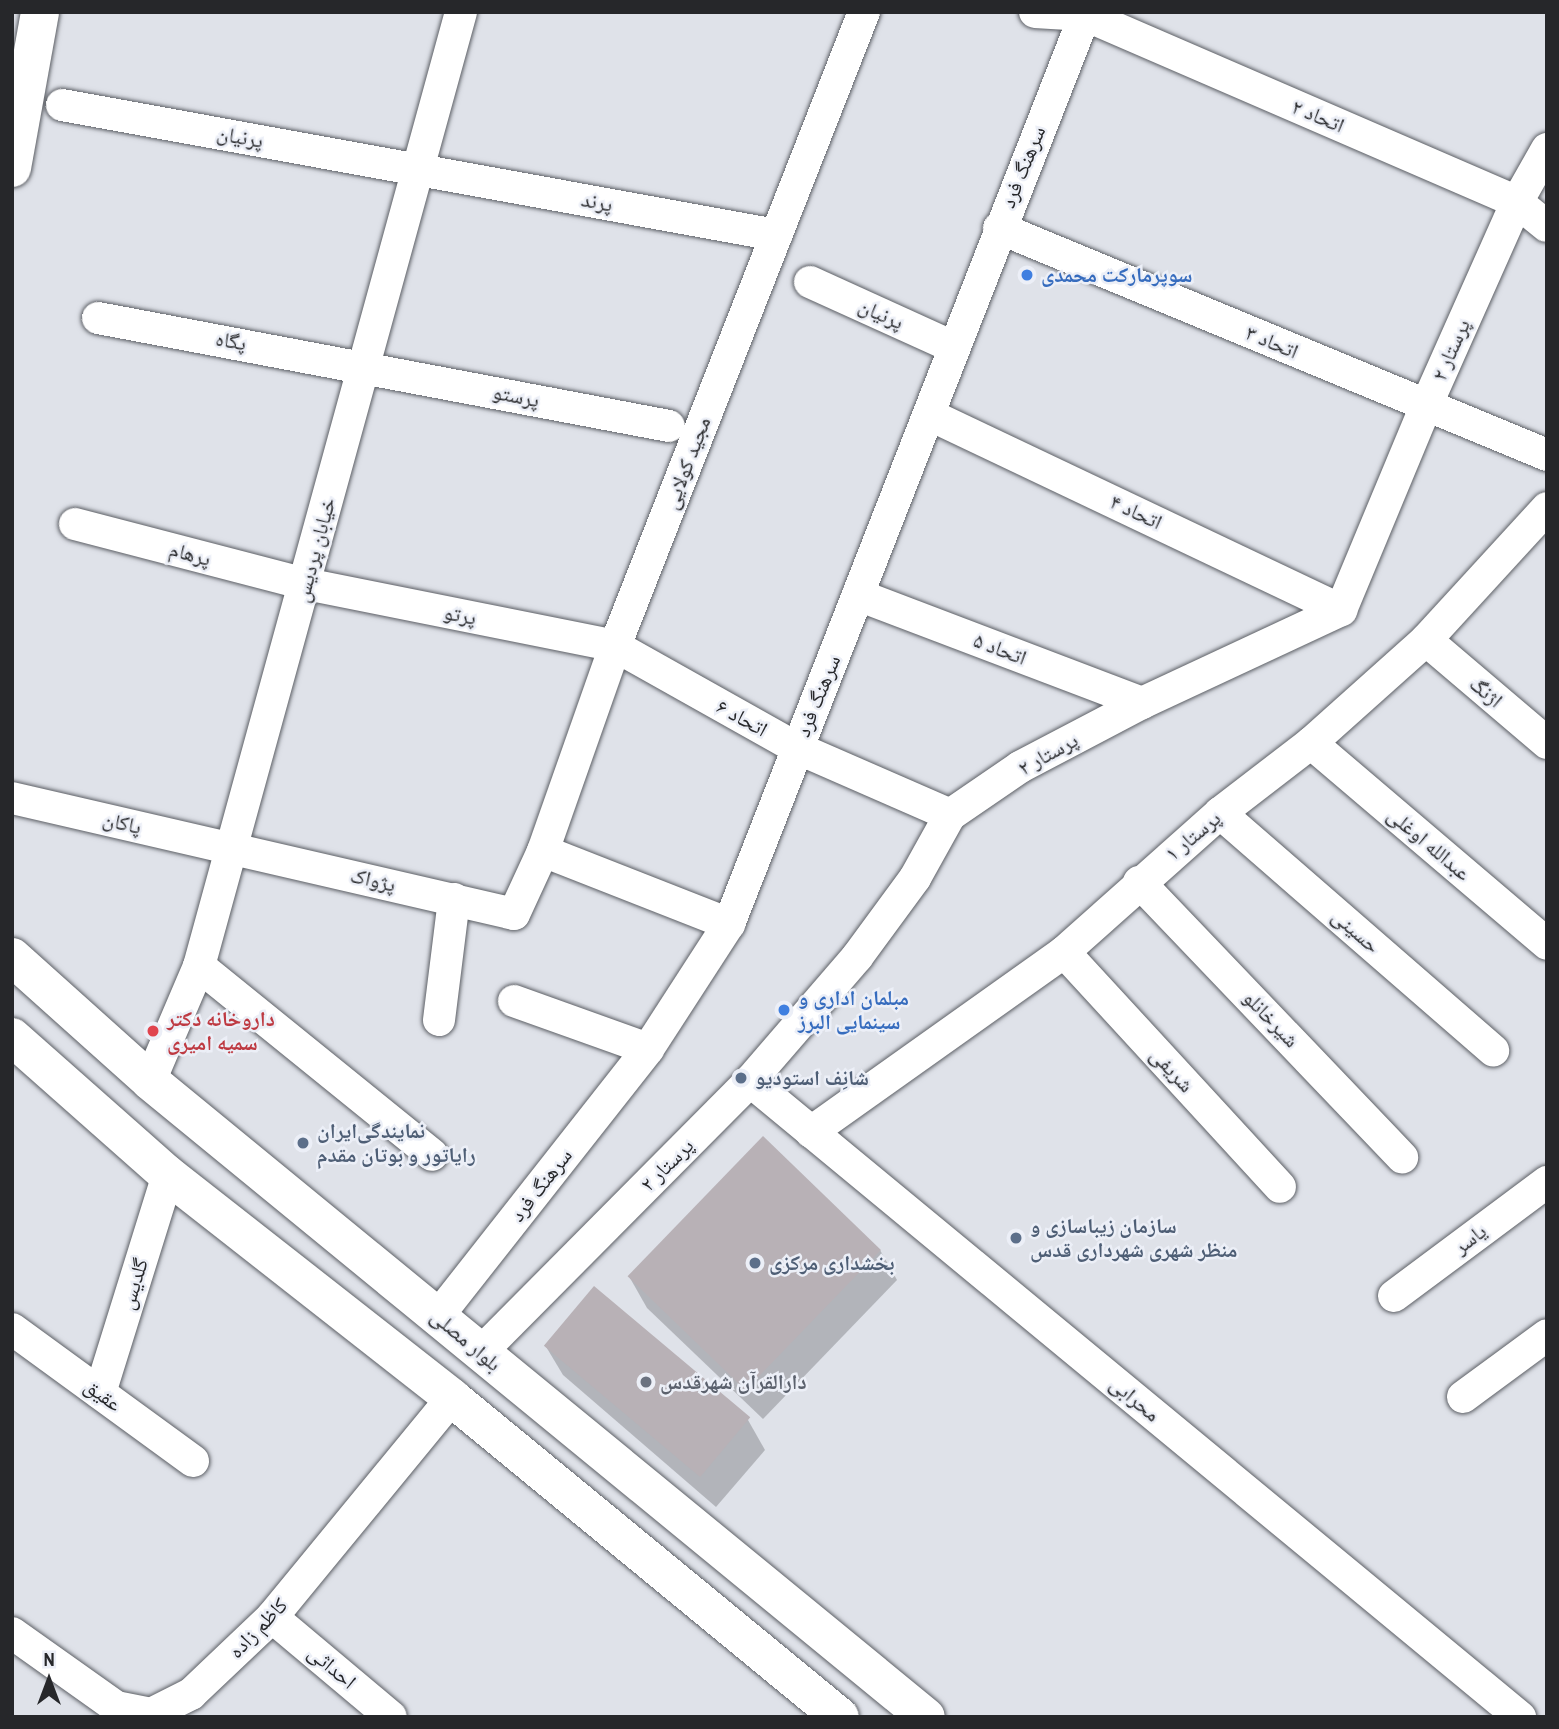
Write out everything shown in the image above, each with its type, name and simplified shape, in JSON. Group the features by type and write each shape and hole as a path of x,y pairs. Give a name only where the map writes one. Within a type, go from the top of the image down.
{"main road":[{"path":"12,168 40,12"},
{"name":"بلوار مصلی","path":"12,957 150,1081 926,1717"},
{"path":"12,1037 168,1175 452,1398 840,1717"},
{"path":"452,1398 480,1353"}],"street":[{"name":"خیابان پردیس","path":"150,1081 199,965 306,584 363,365 461,12"},
{"name":"مجید کولایی","path":"513,914 543,851 615,646 863,12"},
{"name":"اتحاد ۲","path":"1035,12 1085,14 1517,202 1547,226"},
{"name":"سرهنگ فرد","path":"438,1316 648,1049 729,924 930,415 999,228 1085,14"},
{"name":"پرنیان","path":"62,106 418,169"},
{"name":"پرستار ۲","path":"480,1353 750,1082 857,957 915,878 950,815 1020,767 1142,703 1341,610 1426,407 1517,202 1547,149"},
{"name":"پرند","path":"418,169 776,235"},
{"name":"اتحاد ۳","path":"999,228 1547,455"},
{"name":"پرنیان","path":"810,282 953,347"},
{"name":"پگاه","path":"98,318 363,365"},
{"name":"پرستو","path":"363,365 669,426"},
{"name":"اتحاد ۴","path":"930,415 1341,610"},
{"name":"پرستار ۱","path":"811,1132 1063,952 1220,813 1311,743 1426,640 1547,508"},
{"name":"پرهام","path":"75,524 306,584"},
{"name":"پرتو","path":"306,584 615,646"},
{"name":"اتحاد ۵","path":"858,595 1142,703"},
{"name":"اژنگ","path":"1426,640 1547,743"},
{"name":"اتحاد ۶","path":"615,646 797,748 950,815"},
{"name":"عبدالله اوغلی","path":"1311,743 1547,944"},
{"name":"پاکان","path":"12,798 232,847"},
{"name":"حسینی","path":"1220,813 1493,1050"},
{"name":"پژواک","path":"232,847 513,914"},
{"path":"543,851 729,924"},
{"name":"شیرخانلو","path":"1139,882 1402,1157"},
{"path":"439,1020 454,899"},
{"name":"شریفی","path":"1063,952 1280,1187"},
{"path":"199,965 432,1155"},
{"path":"513,1002 648,1049"},
{"name":"محرابی","path":"750,1082 1520,1717"},
{"name":"گلدیس","path":"100,1393 168,1175"},
{"name":"یاسر","path":"1394,1296 1547,1182"},
{"name":"عقیق","path":"12,1329 193,1461"},
{"path":"1463,1397 1547,1335"},
{"name":"کاظم زاده","path":"12,1633 116,1707 151,1714 191,1694 272,1617 452,1398"},
{"name":"احداثی","path":"272,1617 391,1717"}],"building":[{"name":"بخشداری مرکزی","path":"763,1136 881,1250 746,1390 628,1276"},
{"name":"دارالقرآن شهرقدس","path":"594,1286 750,1417 700,1477 544,1346"}],"place":[{"name":"سوپرمارکت محمدی","path":"1027,275"},
{"name":"مبلمان اداری و سینمایی البرز","path":"784,1010"},
{"name":"داروخانه دکتر سمیه امیری","path":"153,1031"},
{"name":"شانِف استودیو","path":"741,1078"},
{"name":"نمایندگی‌ایران رایاتور و بوتان مقدم","path":"303,1143"},
{"name":"سازمان زیباسازی و منظر شهری شهرداری قدس","path":"1016,1238"},
{"name":"بخشداری مرکزی","path":"755,1263"},
{"name":"دارالقرآن شهرقدس","path":"646,1382"}]}
